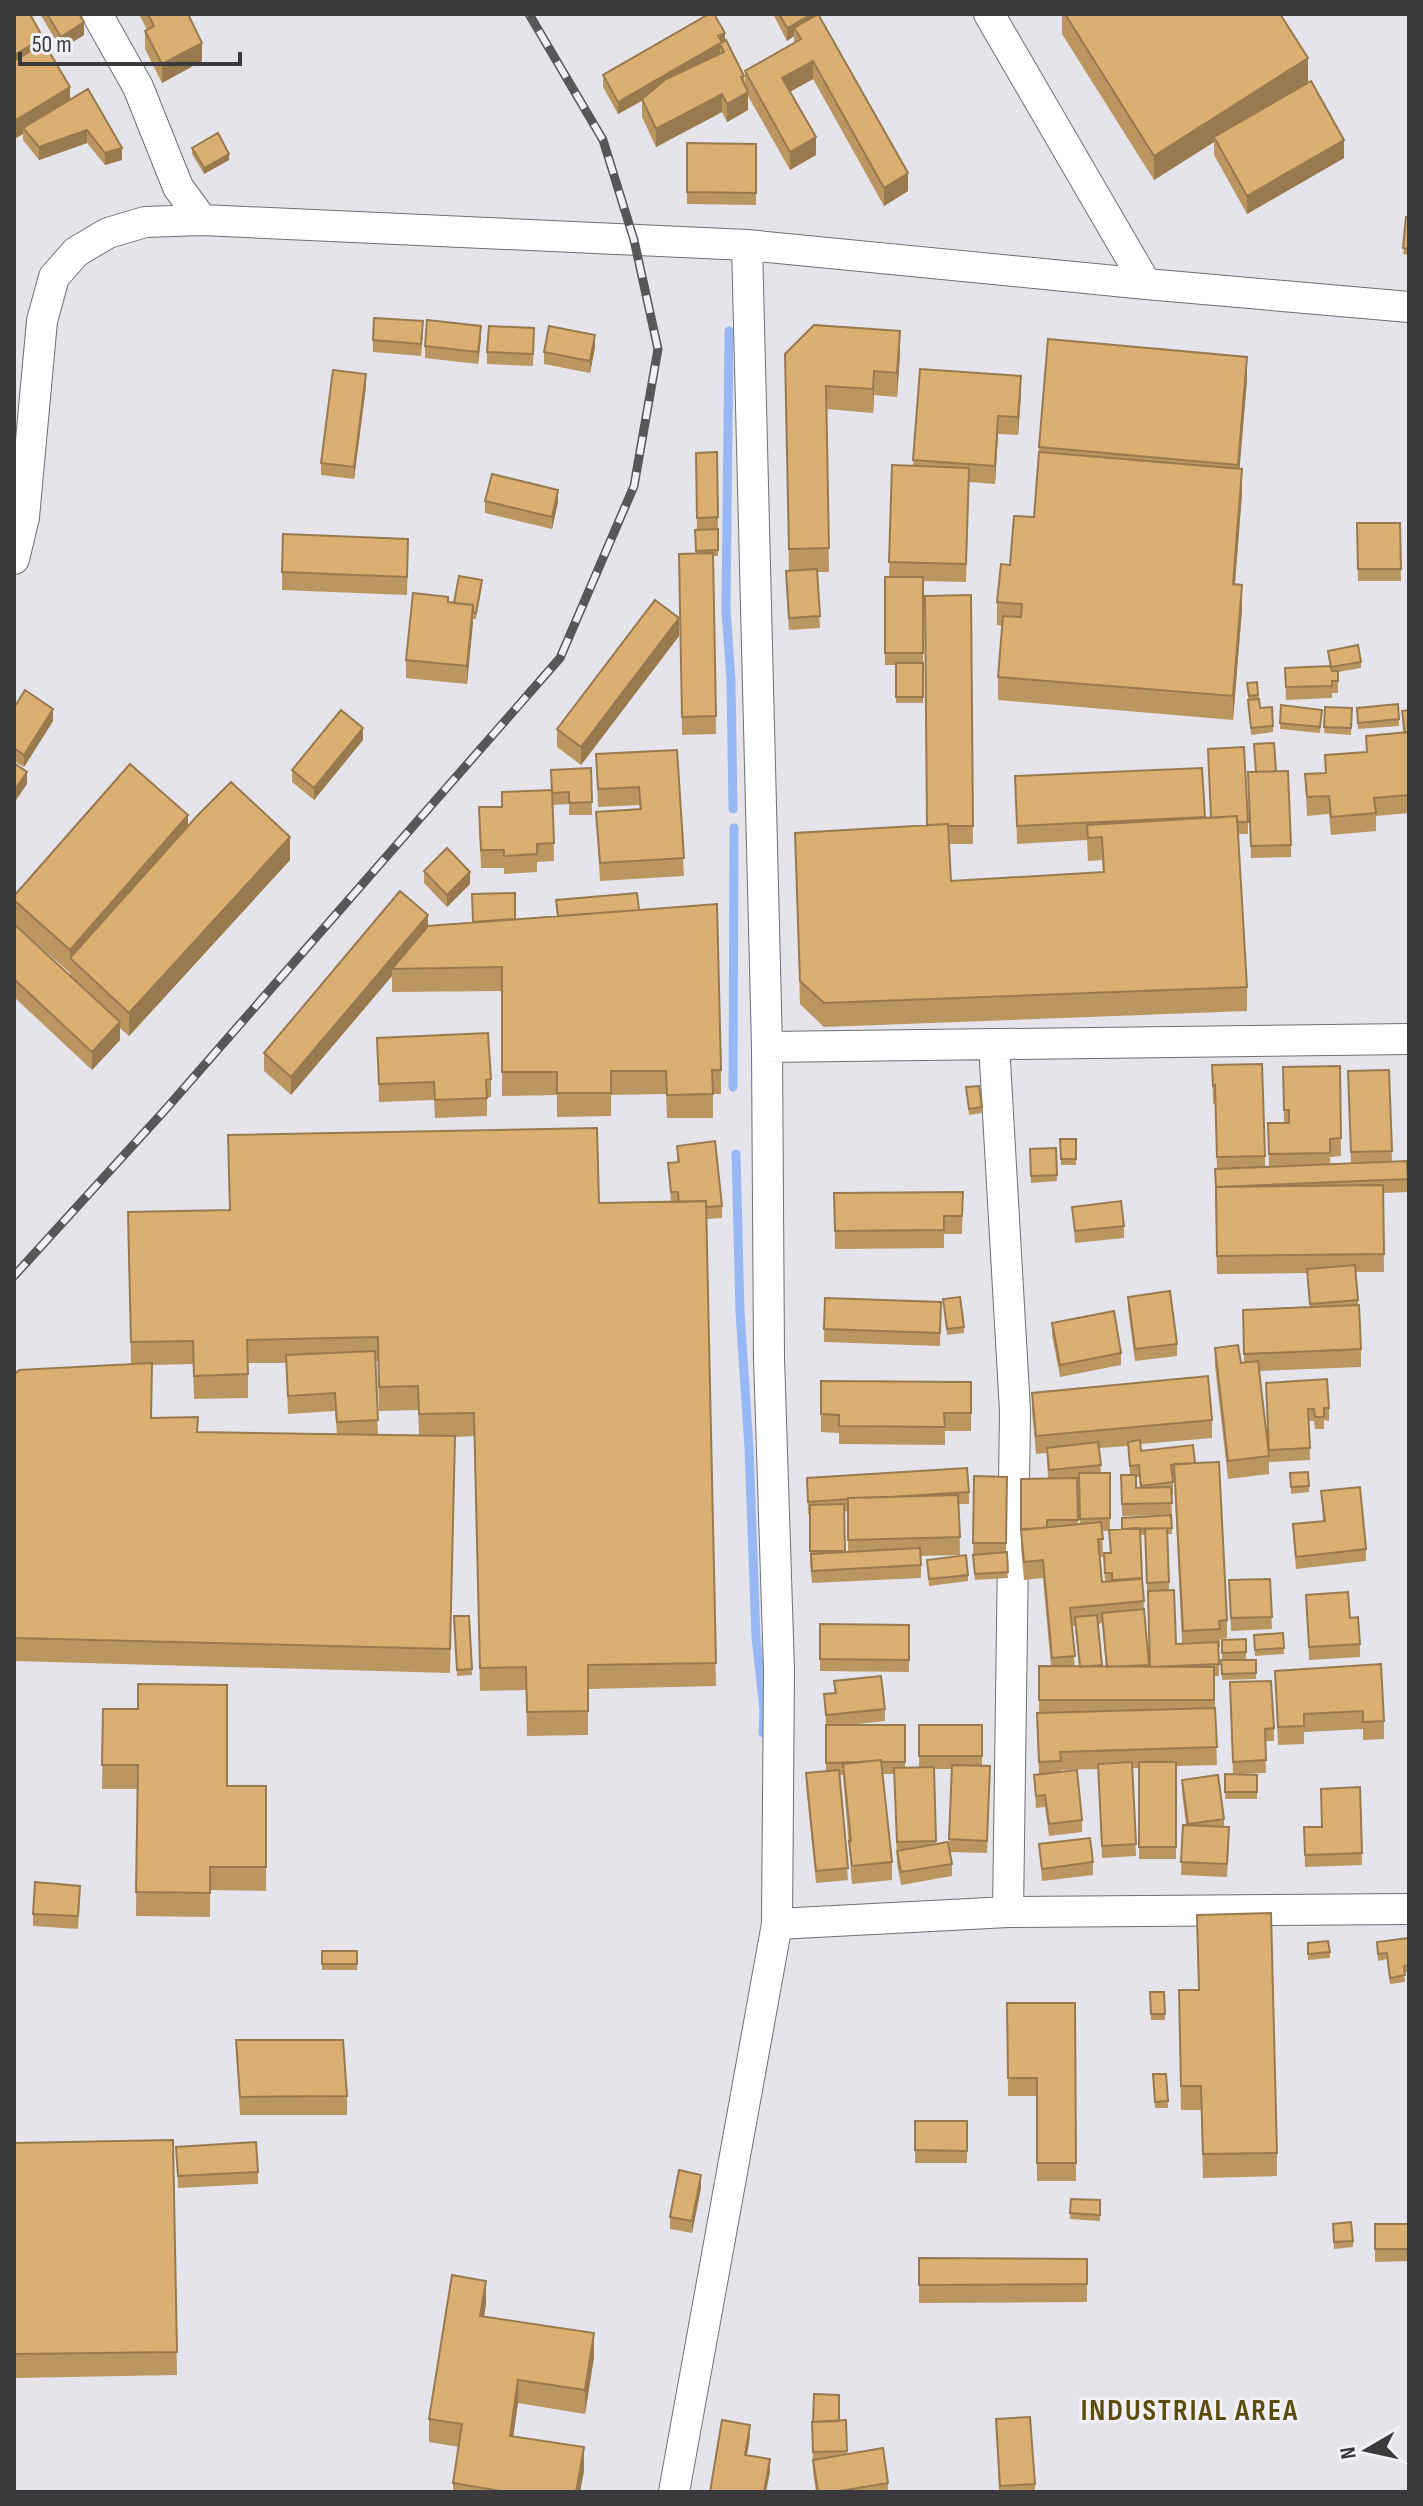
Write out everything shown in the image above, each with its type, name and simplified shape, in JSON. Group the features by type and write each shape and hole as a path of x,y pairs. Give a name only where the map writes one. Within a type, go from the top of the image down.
{"street":[{"path":"97,14 138,87 178,187 202,220"},
{"path":"989,14 1146,284"},
{"path":"14,559 24,517 42,321 54,277 76,252 108,233 145,222 202,220 747,245 1409,307"},
{"path":"674,2492 777,1924 779,1670 769,1357 767,1047 747,245"},
{"path":"767,1047 994,1044 1408,1046"},
{"path":"994,1044 1015,1411 1008,1912"},
{"path":"777,1924 1008,1912 1409,1909"}],"building":[{"path":"14,14 30,14 43,38 14,55"},
{"path":"47,14 79,14 84,22 61,37"},
{"path":"148,14 188,14 202,43 162,64 145,31 154,26"},
{"path":"709,14 714,14 725,33 718,36 722,42 618,102 603,75"},
{"path":"779,14 812,14 787,28"},
{"path":"818,14 908,173 884,188 813,61 782,78 816,137 790,152 745,71 801,39 794,28"},
{"path":"1065,14 1280,14 1308,58 1154,156"},
{"path":"726,40 744,76 741,77 748,92 727,104 722,94 656,129 642,99 666,79 724,52 720,44"},
{"path":"44,43 70,87 14,121 14,61"},
{"path":"1311,81 1344,140 1247,196 1214,137"},
{"path":"88,89 122,148 105,153 87,130 39,147 23,128"},
{"path":"218,133 229,154 204,168 192,148"},
{"path":"687,143 756,144 756,193 687,192"},
{"path":"1406,217 1409,217 1409,249 1403,248"},
{"path":"374,318 423,321 421,344 373,340"},
{"path":"427,320 481,326 478,352 425,346"},
{"path":"814,325 900,331 897,373 874,371 873,389 826,386 829,548 789,549 785,354"},
{"path":"489,326 534,328 533,354 487,352"},
{"path":"549,326 595,335 590,361 544,352"},
{"path":"1048,339 1247,357 1238,465 1039,447"},
{"path":"920,369 1021,376 1018,417 998,416 995,466 913,460"},
{"path":"333,370 366,374 354,467 321,463"},
{"path":"717,452 718,517 697,518 696,453"},
{"path":"1039,452 1242,469 1233,584 1242,585 1233,696 998,677 1003,616 1021,617 1022,604 997,602 1001,564 1010,565 1014,516 1034,517"},
{"path":"892,465 969,468 966,564 889,562"},
{"path":"492,474 558,490 552,517 485,501"},
{"path":"1357,523 1400,523 1401,569 1358,569"},
{"path":"718,529 718,550 696,551 695,530"},
{"path":"283,534 408,539 407,577 282,572"},
{"path":"713,553 716,716 682,717 679,554"},
{"path":"817,569 820,616 789,618 786,571"},
{"path":"459,576 482,580 476,613 473,613 473,605 454,603"},
{"path":"885,577 923,577 923,653 885,653"},
{"path":"413,593 448,597 448,602 473,605 467,666 406,660"},
{"path":"971,595 973,826 927,825 925,596"},
{"path":"655,600 679,618 581,747 557,729"},
{"path":"1358,645 1361,662 1331,667 1328,651"},
{"path":"896,663 923,663 923,697 896,697"},
{"path":"1331,666 1332,671 1338,671 1338,681 1332,681 1332,686 1286,687 1285,668"},
{"path":"1257,682 1258,695 1249,696 1247,683"},
{"path":"25,690 53,709 24,755 14,748 14,708"},
{"path":"1259,699 1260,708 1272,707 1273,726 1251,728 1248,700"},
{"path":"1398,704 1399,719 1358,723 1357,708"},
{"path":"1281,705 1322,710 1320,727 1280,723"},
{"path":"1325,707 1352,708 1351,728 1324,727"},
{"path":"341,710 363,728 314,788 292,770"},
{"path":"1409,710 1408,735 1408,732 1405,733 1402,711"},
{"path":"1408,732 1409,795 1374,798 1376,813 1331,817 1329,796 1307,797 1305,774 1326,773 1325,755 1367,752 1366,736"},
{"path":"1274,743 1276,771 1256,772 1254,744"},
{"path":"1244,747 1248,822 1237,822 1237,816 1211,818 1208,749"},
{"path":"677,750 684,858 600,863 596,812 641,809 639,787 598,789 596,754"},
{"path":"14,763 27,772 14,791"},
{"path":"130,764 188,815 70,950 14,900 14,896"},
{"path":"591,768 592,802 569,803 569,792 552,793 551,770"},
{"path":"1202,768 1205,817 1017,826 1015,776"},
{"path":"1288,771 1291,845 1251,846 1248,772"},
{"path":"231,782 290,837 129,1013 70,958"},
{"path":"552,790 554,843 537,844 537,854 504,856 504,850 481,850 479,807 502,807 502,792"},
{"path":"1237,816 1247,987 824,1003 800,981 795,833 948,824 951,881 1104,872 1102,837 1088,838 1087,825"},
{"path":"447,848 470,872 447,895 424,871"},
{"path":"400,891 428,915 291,1077 264,1053"},
{"path":"515,893 515,919 473,922 472,894"},
{"path":"637,893 639,910 558,916 556,900"},
{"path":"717,904 721,1070 712,1070 713,1094 667,1095 666,1071 611,1071 611,1093 557,1093 557,1072 502,1072 502,967 392,969 428,926"},
{"path":"14,924 120,1022 92,1052 14,979"},
{"path":"488,1033 491,1079 486,1080 487,1098 435,1100 434,1082 379,1084 377,1038"},
{"path":"1262,1064 1265,1156 1217,1157 1212,1065"},
{"path":"1340,1066 1341,1138 1330,1139 1330,1153 1269,1154 1268,1123 1289,1123 1289,1110 1284,1110 1283,1067"},
{"path":"1389,1070 1392,1151 1351,1152 1348,1071"},
{"path":"979,1086 982,1107 969,1109 966,1087"},
{"path":"597,1128 599,1203 706,1201 716,1663 588,1665 588,1711 527,1712 526,1667 480,1668 474,1413 419,1414 418,1386 379,1387 378,1337 247,1340 248,1374 194,1376 193,1341 131,1342 128,1212 230,1210 228,1135"},
{"path":"1060,1139 1076,1139 1076,1159 1061,1159"},
{"path":"715,1141 722,1206 706,1207 706,1201 679,1202 678,1192 671,1192 668,1163 679,1162 677,1146"},
{"path":"1056,1148 1057,1175 1031,1176 1030,1149"},
{"path":"1407,1161 1408,1179 1216,1187 1215,1169"},
{"path":"1383,1185 1384,1254 1217,1256 1216,1187"},
{"path":"963,1192 962,1216 944,1216 944,1230 835,1231 834,1193"},
{"path":"1121,1201 1124,1226 1075,1231 1072,1207"},
{"path":"1355,1265 1358,1300 1310,1304 1307,1269"},
{"path":"1170,1291 1177,1344 1135,1349 1128,1297"},
{"path":"960,1297 964,1327 947,1329 943,1299"},
{"path":"825,1298 941,1302 940,1333 824,1329"},
{"path":"1359,1305 1361,1349 1244,1354 1243,1310"},
{"path":"1114,1311 1121,1353 1060,1365 1052,1323"},
{"path":"1238,1345 1241,1363 1258,1361 1269,1456 1228,1461 1215,1348"},
{"path":"375,1351 378,1420 337,1422 335,1393 288,1396 286,1355"},
{"path":"152,1363 151,1418 198,1417 197,1432 455,1436 450,1649 14,1638 14,1375 19,1370"},
{"path":"1208,1376 1212,1420 1036,1436 1032,1393"},
{"path":"1327,1379 1329,1408 1324,1408 1324,1417 1315,1417 1314,1409 1308,1409 1310,1448 1269,1450 1266,1383"},
{"path":"821,1381 971,1382 971,1413 944,1413 945,1427 839,1426 839,1415 821,1414"},
{"path":"1140,1440 1141,1451 1193,1445 1195,1463 1171,1465 1173,1482 1141,1486 1139,1465 1130,1466 1128,1442"},
{"path":"1098,1442 1101,1465 1049,1470 1047,1448"},
{"path":"1219,1462 1227,1620 1219,1621 1220,1629 1183,1631 1174,1464"},
{"path":"967,1468 969,1492 808,1502 807,1478"},
{"path":"1308,1472 1309,1486 1291,1487 1290,1473"},
{"path":"1079,1473 1110,1473 1110,1518 1080,1519"},
{"path":"1121,1475 1136,1475 1136,1488 1171,1487 1172,1503 1122,1504"},
{"path":"974,1476 1007,1477 1006,1543 973,1543"},
{"path":"1077,1478 1078,1520 1047,1520 1047,1528 1021,1529 1021,1479"},
{"path":"1360,1487 1366,1549 1296,1557 1293,1524 1325,1521 1321,1491"},
{"path":"958,1495 960,1537 848,1540 848,1498"},
{"path":"844,1504 845,1551 810,1551 810,1505"},
{"path":"1171,1515 1172,1528 1122,1529 1122,1518"},
{"path":"1101,1522 1103,1539 1098,1539 1102,1582 1142,1579 1144,1601 1070,1608 1075,1656 1052,1658 1043,1560 1024,1562 1021,1530"},
{"path":"1140,1528 1142,1578 1112,1580 1112,1573 1105,1573 1104,1553 1111,1553 1109,1530"},
{"path":"1167,1528 1169,1582 1147,1583 1145,1529"},
{"path":"920,1548 921,1565 812,1571 811,1554"},
{"path":"1007,1552 1008,1572 975,1574 973,1555"},
{"path":"966,1555 968,1575 929,1579 927,1560"},
{"path":"1270,1579 1272,1617 1231,1618 1229,1580"},
{"path":"1174,1590 1176,1644 1218,1642 1219,1664 1150,1667 1148,1591"},
{"path":"1348,1592 1350,1618 1358,1617 1360,1644 1309,1647 1306,1595"},
{"path":"1144,1609 1149,1665 1107,1667 1102,1613"},
{"path":"1097,1615 1102,1665 1080,1667 1075,1617"},
{"path":"454,1616 469,1616 472,1669 457,1670"},
{"path":"820,1624 909,1625 909,1660 820,1659"},
{"path":"1283,1633 1284,1648 1255,1650 1254,1635"},
{"path":"1246,1639 1246,1652 1222,1653 1222,1640"},
{"path":"1221,1660 1256,1660 1256,1673 1222,1674"},
{"path":"1381,1664 1384,1721 1363,1722 1363,1711 1304,1714 1304,1726 1278,1727 1275,1671"},
{"path":"1039,1666 1214,1667 1214,1700 1039,1700"},
{"path":"881,1676 885,1709 826,1715 824,1694 836,1693 834,1681"},
{"path":"1271,1681 1274,1728 1265,1729 1266,1760 1233,1762 1230,1682"},
{"path":"138,1684 227,1685 227,1786 266,1786 266,1867 210,1867 210,1893 136,1892 138,1765 102,1765 103,1709 138,1709"},
{"path":"1215,1708 1217,1747 1060,1752 1061,1761 1039,1762 1037,1713"},
{"path":"826,1725 905,1725 905,1762 826,1763"},
{"path":"919,1725 982,1725 982,1756 919,1756"},
{"path":"881,1760 892,1862 852,1866 843,1764"},
{"path":"1132,1762 1136,1844 1102,1846 1098,1764"},
{"path":"1139,1762 1176,1762 1176,1847 1139,1847"},
{"path":"952,1765 990,1766 987,1841 949,1839"},
{"path":"934,1767 936,1841 897,1842 894,1768"},
{"path":"839,1770 848,1868 816,1871 806,1773"},
{"path":"1077,1770 1082,1820 1049,1824 1045,1795 1036,1796 1034,1775"},
{"path":"1225,1774 1257,1775 1257,1792 1225,1792"},
{"path":"1218,1775 1224,1819 1188,1824 1182,1780"},
{"path":"1360,1787 1362,1853 1305,1855 1304,1827 1322,1827 1321,1789"},
{"path":"1183,1825 1229,1827 1227,1864 1181,1862"},
{"path":"1090,1838 1093,1862 1042,1869 1039,1844"},
{"path":"948,1842 952,1864 901,1872 897,1851"},
{"path":"35,1882 80,1886 78,1916 33,1914"},
{"path":"1271,1913 1277,2153 1203,2154 1201,2086 1181,2086 1179,1990 1199,1990 1197,1915"},
{"path":"1409,1938 1409,1965 1404,1966 1405,1975 1390,1978 1387,1953 1378,1954 1377,1942"},
{"path":"1328,1941 1330,1952 1308,1954 1308,1943"},
{"path":"322,1951 357,1951 357,1964 322,1964"},
{"path":"1150,1992 1164,1992 1165,2014 1151,2014"},
{"path":"1007,2003 1075,2003 1076,2163 1037,2163 1037,2078 1008,2078"},
{"path":"236,2040 343,2040 347,2096 240,2097"},
{"path":"1153,2074 1166,2074 1168,2101 1155,2102"},
{"path":"915,2121 967,2121 967,2151 915,2150"},
{"path":"173,2140 177,2352 14,2354 14,2143"},
{"path":"256,2142 258,2172 178,2176 176,2147"},
{"path":"679,2170 701,2175 692,2221 670,2217"},
{"path":"1071,2199 1100,2200 1100,2215 1070,2213"},
{"path":"1351,2222 1353,2241 1334,2242 1333,2224"},
{"path":"1375,2224 1409,2224 1409,2249 1375,2249"},
{"path":"919,2258 1087,2259 1087,2284 919,2285"},
{"path":"452,2275 486,2281 480,2316 594,2333 585,2390 518,2380 510,2436 584,2447 576,2492 507,2492 453,2483 462,2424 429,2419"},
{"path":"814,2394 839,2395 839,2421 813,2422"},
{"path":"1030,2417 1035,2484 1000,2486 996,2419"},
{"path":"722,2420 750,2425 745,2455 770,2459 764,2492 710,2492"},
{"path":"846,2420 847,2451 813,2452 812,2422"},
{"path":"883,2448 888,2483 818,2492 813,2460"}],"waterway":[{"path":"729,331 726,610 731,681 733,809"},
{"path":"733,1087 734,828"},
{"path":"736,1154 740,1312 763,1733"}],"railway":[{"path":"14,1276 165,1110 560,658 634,486 658,349 634,240 603,140 529,14"}],"district":[{"name":"INDUSTRIAL AREA","path":"1190,2411"}]}
